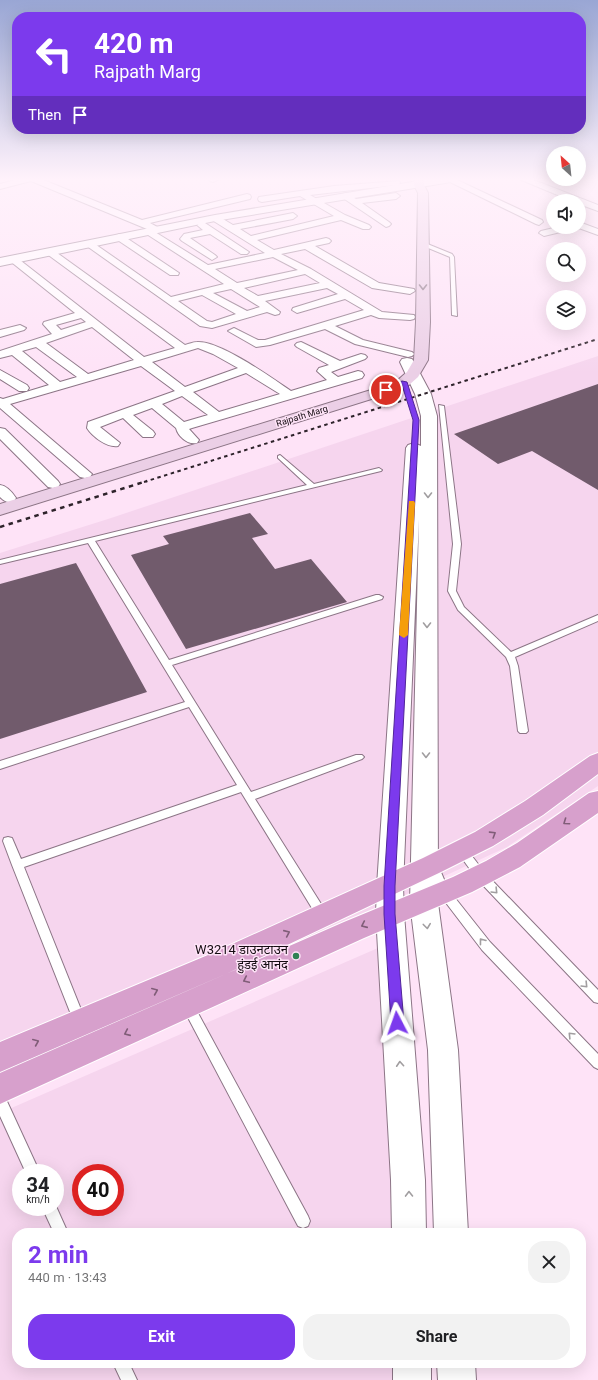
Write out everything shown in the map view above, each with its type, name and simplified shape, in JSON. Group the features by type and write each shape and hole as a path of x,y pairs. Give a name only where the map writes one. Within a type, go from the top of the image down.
{"main road":[{"path":"407,369 410,317 409,243"},
{"path":"407,369 421,360 423,322 423,244"},
{"name":"Rajpath Marg","path":"3,496 53,484 192,440 366,390 388,382 407,369"},
{"name":"Rajpath Marg","path":"0,510 376,393 407,369"},
{"path":"0,1057 218,964 390,886 484,840 534,808 598,762"},
{"path":"0,1089 188,1006 390,914 434,897 481,876 522,852 598,800"}],"street":[{"path":"129,243 174,272"},
{"path":"170,243 279,315"},
{"path":"191,243 212,258"},
{"path":"230,243 244,252"},
{"path":"257,243 307,271 372,311 385,316 410,317"},
{"path":"297,243 336,262 376,286 410,291"},
{"path":"206,268 314,243"},
{"path":"0,262 89,244 207,325 268,308"},
{"path":"50,252 183,349"},
{"path":"13,259 142,361 216,416"},
{"path":"170,300 307,271"},
{"path":"256,300 329,284"},
{"path":"204,292 246,315"},
{"path":"296,310 346,295"},
{"path":"234,331 256,344 260,344 372,311"},
{"path":"60,335 48,324 83,314"},
{"path":"0,355 94,323"},
{"path":"326,325 407,369 423,394 429,416 429,867 434,897 443,1050 451,1228"},
{"path":"0,334 20,328"},
{"path":"270,328 286,337"},
{"path":"37,342 85,378"},
{"path":"1,402 183,349 204,345 248,368 290,395"},
{"path":"301,345 339,365"},
{"path":"13,350 58,386"},
{"path":"335,381 323,371 361,357"},
{"path":"112,443 92,426 98,422 184,393 248,368"},
{"path":"407,369 416,420 390,886 390,914 408,1180 409,1228"},
{"path":"0,374 23,388"},
{"path":"183,427 358,375"},
{"path":"1,402 85,474"},
{"path":"154,403 183,427 182,429 192,440"},
{"path":"124,413 148,434"},
{"path":"0,432 53,484"},
{"path":"412,1368 412,1380"},
{"path":"456,1368 457,1380"}],"lane":[{"path":"423,244 452,257 455,315"},
{"path":"441,406 457,544 450,574 452,591 461,608 510,656 514,666 522,731"},
{"path":"280,457 313,487"},
{"path":"0,562 379,470"},
{"path":"91,541 323,916"},
{"path":"167,664 379,597"},
{"path":"510,656 598,618"},
{"path":"0,765 191,703"},
{"path":"249,797 359,757"},
{"path":"17,866 243,787"},
{"path":"8,842 80,1023"},
{"path":"461,850 481,876 598,998"},
{"path":"434,897 486,946 598,1064"},
{"path":"188,1006 303,1221"},
{"path":"0,1101 29,1164"},
{"path":"53,1216 59,1228"},
{"path":"123,1368 129,1380"}],"shaded area":[{"path":"598,356 598,786 507,847 367,914 0,1069 0,553 108,519"},
{"path":"394,941 401,1228 12,1228 12,1368 404,1368 404,1380 0,1380 0,1113"}],"building":[{"path":"598,384 598,490 532,451 498,464 454,434"},
{"path":"250,513 268,534 252,538 275,569 311,559 347,602 186,649 131,555 169,544 163,536"},
{"path":"76,563 147,692 0,739 0,584"}],"railway":[{"path":"144,482 598,339"},
{"path":"0,527 147,481"}],"slow traffic":[{"path":"404,635 411,503"}],"place":[{"name":"W3214 डाउनटाउन हुंडई आनंद","path":"296,956"}],"route":[{"path":"386,390 404,382 416,420 390,886 390,914 397,1023"}]}
